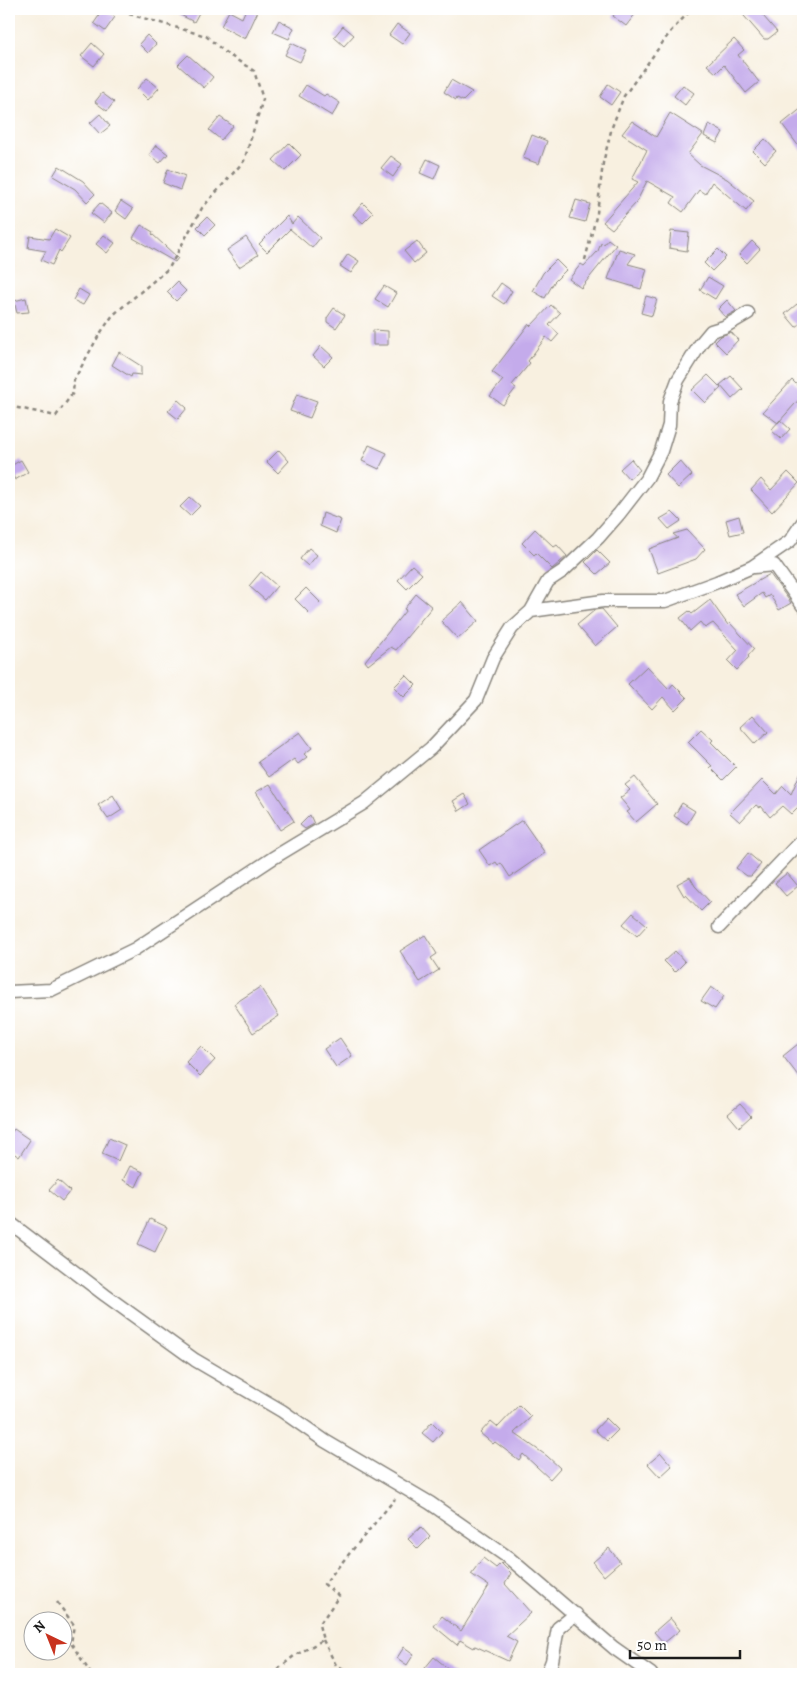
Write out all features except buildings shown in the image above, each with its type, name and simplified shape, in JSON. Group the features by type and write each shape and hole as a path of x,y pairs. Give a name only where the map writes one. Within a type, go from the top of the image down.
{"street":[{"path":"9,992 51,990 135,949 273,858 364,803 431,748 476,700 493,658 512,628 532,611 548,581 598,538 647,478 661,450 669,425 670,401 675,387 700,343 711,331 724,327 748,313"},
{"path":"532,611 603,601 665,601 752,567 790,541 803,522"},
{"path":"752,567 774,565 803,606"},
{"path":"719,926 803,839"},
{"path":"9,1222 195,1360 282,1411 325,1441 430,1502 509,1558 614,1648 651,1674"},
{"path":"547,1674 552,1661 562,1603"},
{"path":"558,1628 576,1614"}],"path":[{"path":"9,406 56,416 73,393 74,380 98,334 113,315 169,268 202,208 244,161 259,115 263,100 254,71 226,53 206,36 130,14 124,9"},
{"path":"585,260 597,213 603,163 612,127 624,96 671,31 692,9"},
{"path":"354,1674 336,1665 323,1640 319,1625 339,1596 324,1584 405,1487"},
{"path":"57,1602 74,1625 72,1643 91,1674"},
{"path":"272,1674 294,1656 323,1640"}]}
